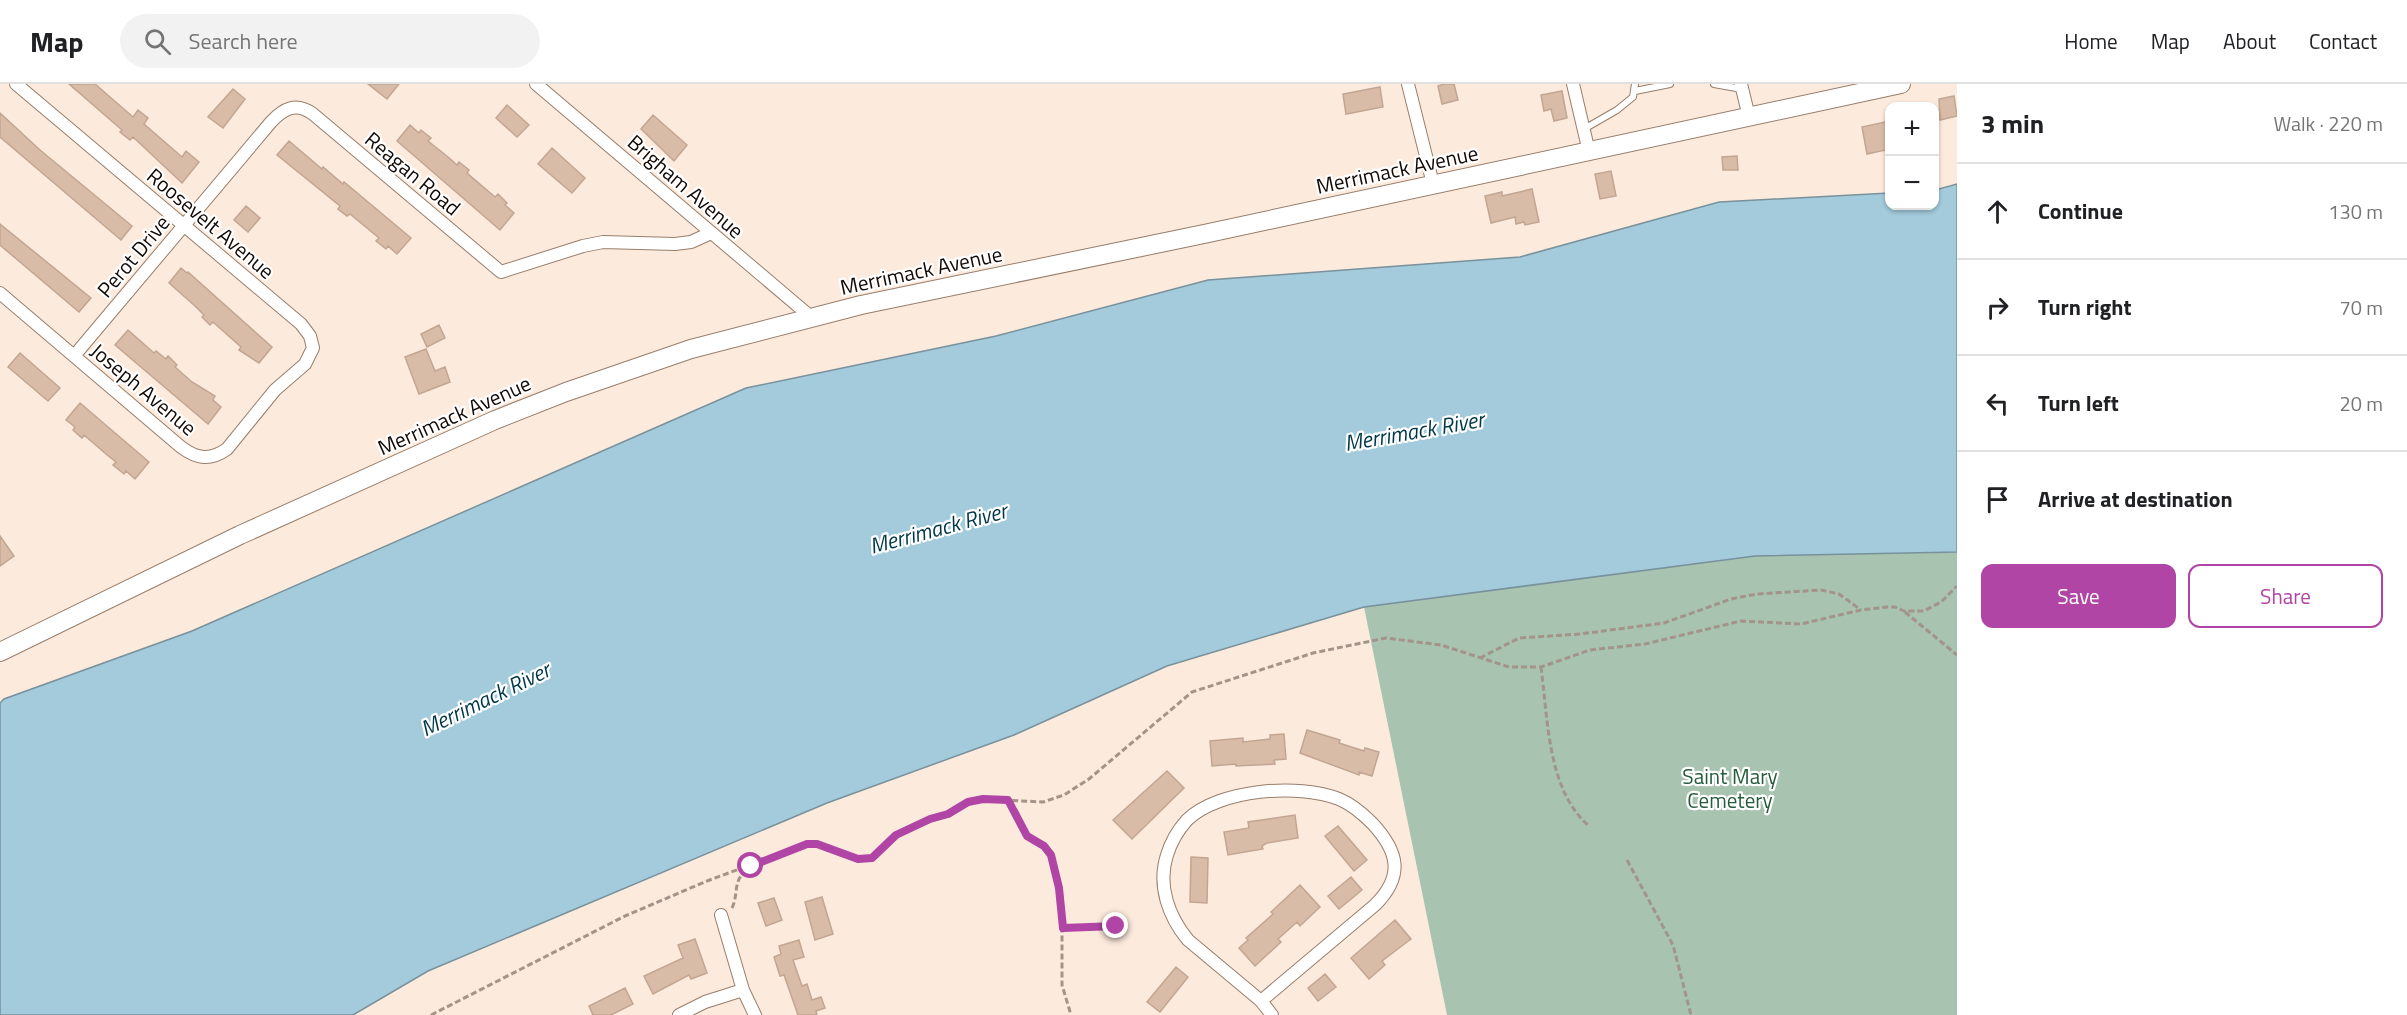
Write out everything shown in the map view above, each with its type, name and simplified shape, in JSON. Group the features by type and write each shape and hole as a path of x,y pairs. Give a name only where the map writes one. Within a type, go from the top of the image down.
{"main road":[{"name":"Merrimack Avenue","path":"0,652 240,535 495,420 566,392 691,349 861,305 1204,234 1901,84"}],"street":[{"name":"Roosevelt Avenue","path":"16,84 301,324 310,336 313,348 308,359 261,406"},
{"name":"Brigham Avenue","path":"536,84 811,317"},
{"path":"1408,84 1433,184"},
{"path":"1573,84 1589,152"},
{"path":"1742,87 1749,117"},
{"name":"Perot Drive","path":"74,356 276,117 288,108 297,107"},
{"name":"Reagan Road","path":"297,107 312,114 501,272 583,246 603,242 675,244 691,242 711,233"},
{"name":"Joseph Avenue","path":"0,293 181,447 202,458 219,455 227,449 261,406"},
{"path":"1261,1001 1375,906 1386,894 1394,879 1395,864 1390,846 1367,819 1340,799 1308,790 1288,790 1220,801 1188,819 1170,846 1166,859 1164,893 1179,929 1188,940 1261,1001 1272,1015"},
{"path":"721,915 743,990 755,1015"},
{"path":"679,1015 705,1002 743,990"}],"lane":[{"path":"1584,129 1617,110 1633,97 1635,87 1670,84"},
{"path":"1714,84 1742,87"}],"path":[{"path":"1904,611 1924,611 1941,602 1957,585"},
{"path":"1480,658 1519,638 1580,634 1664,623 1731,599 1757,594 1821,590 1839,594 1861,610"},
{"path":"431,1015 625,916 807,844 817,844 858,859 872,858 896,835 930,819 948,814 968,802 983,799 1043,802 1064,795 1089,779 1192,692 1313,653 1386,638 1441,645 1509,667 1541,667 1590,651 1645,644 1741,621 1801,624 1861,610 1895,607 1904,611 1957,655"},
{"path":"1541,667 1556,777 1575,814 1588,825"},
{"path":"1008,800 1027,836 1044,846 1051,855 1059,888 1063,928 1062,985 1071,1015"},
{"path":"1627,860 1673,945 1691,1015"},
{"path":"721,915 732,908 737,879 751,866"},
{"path":"1063,928 1116,926"}],"green space":[{"name":"Saint Mary Cemetery","path":"1957,552 1957,1015 1447,1015 1364,607 1755,556"}],"water":[{"name":"Merrimack River","path":"1957,184 1957,552 1755,556 1364,607 1167,666 1014,735 827,803 428,971 353,1015 0,1015 0,703 4,699 192,631 746,388 996,336 1208,280 1520,257 1719,202 1885,193 1885,210 1939,210 1939,189"}],"building":[{"path":"69,84 95,84 133,117 138,110 148,118 144,124 182,157 186,151 199,162 182,183 133,137 130,140 120,132 122,130"},
{"path":"368,84 399,84 387,99"},
{"path":"1454,84 1458,100 1442,104 1438,86"},
{"path":"1380,87 1383,107 1346,114 1343,94"},
{"path":"233,89 245,99 223,128 208,117"},
{"path":"1562,91 1567,118 1554,121 1551,109 1544,111 1541,95"},
{"path":"1954,96 1957,116 1940,120 1939,99"},
{"path":"507,105 529,125 517,137 496,118"},
{"path":"0,113 40,150 132,226 121,240 0,137"},
{"path":"653,115 687,145 674,161 641,129"},
{"path":"1885,122 1885,150 1867,154 1862,127"},
{"path":"410,125 419,133 421,130 431,138 428,141 457,165 459,162 469,170 467,173 495,197 498,194 507,203 505,205 514,213 500,230 397,141"},
{"path":"289,141 322,169 323,167 343,184 344,182 411,238 397,254 388,246 386,249 376,241 379,238 350,214 347,216 338,209 340,206 277,155"},
{"path":"552,148 585,178 572,193 538,164"},
{"path":"1737,156 1738,170 1723,170 1722,157"},
{"path":"1611,171 1616,196 1600,199 1595,174"},
{"path":"1532,189 1539,222 1516,224 1515,217 1491,223 1485,196 1502,192 1502,196"},
{"path":"246,206 260,218 248,232 234,220"},
{"path":"0,224 91,298 79,312 0,245"},
{"path":"181,268 272,347 259,363 239,350 241,347 213,322 210,325 202,317 204,315 169,283"},
{"path":"439,325 445,338 427,347 421,334"},
{"path":"128,330 154,353 156,351 166,359 168,356 177,365 175,367 192,382 215,396 213,400 221,407 208,424 115,345"},
{"path":"426,349 435,371 445,367 450,382 419,394 405,357"},
{"path":"20,353 60,388 48,401 8,367"},
{"path":"80,403 149,462 135,479 126,471 124,474 113,465 116,462 84,435 82,438 73,430 75,427 66,420"},
{"path":"0,536 14,556 0,566"},
{"path":"1307,730 1340,740 1339,743 1364,751 1365,748 1379,752 1372,776 1359,772 1359,775 1300,753"},
{"path":"1284,734 1286,759 1274,760 1275,764 1212,766 1210,741 1243,738 1243,742 1270,739 1270,735"},
{"path":"1167,771 1184,788 1132,839 1113,820"},
{"path":"1295,815 1298,838 1267,843 1262,846 1263,849 1228,855 1224,832 1249,828 1248,822"},
{"path":"1338,826 1367,860 1354,871 1325,836"},
{"path":"1191,857 1208,858 1207,903 1190,902"},
{"path":"1351,877 1362,890 1339,909 1328,896"},
{"path":"1300,885 1320,907 1300,926 1297,922 1278,939 1281,942 1255,966 1239,948 1248,940 1246,938 1273,914 1271,912"},
{"path":"822,897 833,934 815,940 805,902"},
{"path":"774,898 782,920 766,926 758,903"},
{"path":"1395,920 1411,939 1382,961 1385,965 1369,979 1351,958"},
{"path":"695,939 707,973 691,979 689,975 653,994 644,976 683,958 678,945"},
{"path":"799,940 804,957 793,960 802,986 807,984 812,1000 821,997 825,1008 816,1011 817,1015 798,1015 784,975 780,976 774,957 781,954 779,946"},
{"path":"1176,967 1188,977 1160,1012 1147,1002"},
{"path":"1325,974 1336,987 1318,1001 1308,988"},
{"path":"625,988 633,1004 611,1015 593,1015 589,1006"}],"route":[{"path":"751,866 807,844 817,844 858,859 872,858 896,835 930,819 948,814 958,806 983,799 1008,800 1027,836 1044,846 1051,855 1059,888 1063,928 1116,926"}]}
